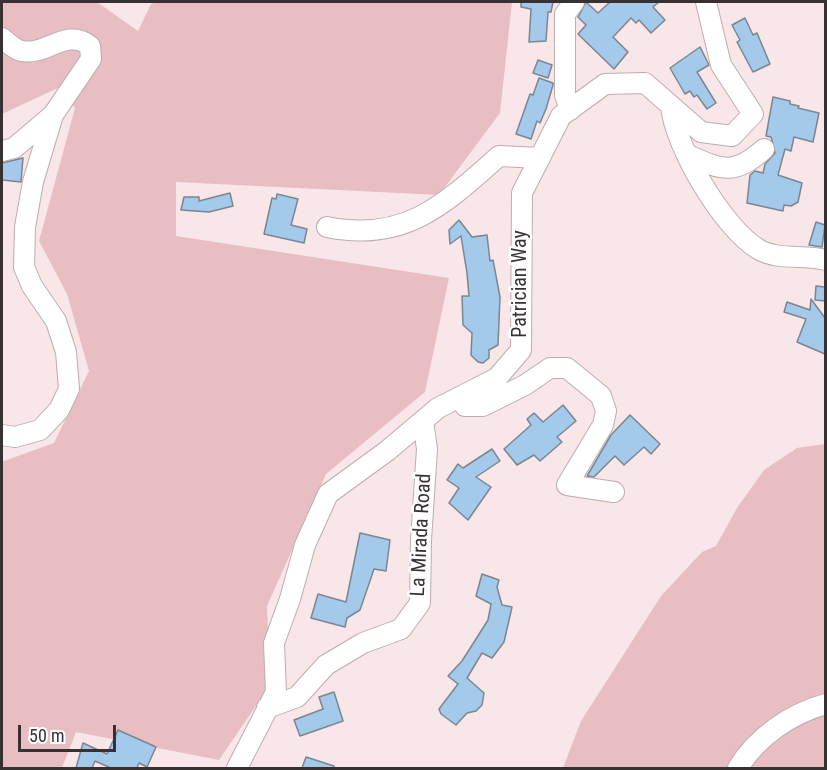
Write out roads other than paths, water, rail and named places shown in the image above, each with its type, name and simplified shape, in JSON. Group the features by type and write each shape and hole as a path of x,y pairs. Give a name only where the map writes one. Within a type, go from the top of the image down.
{"street":[{"path":"570,110 565,95 565,14 574,2"},
{"name":"Patrician Way","path":"236,767 276,692 274,643 290,599 305,545 328,494 438,408 497,378 521,350 522,193 561,116 605,84 635,83 645,83 700,132 732,136 753,114 721,65 706,2"},
{"path":"2,38 20,51 39,50 66,39 85,42 90,46 91,59 53,115 14,148 2,151"},
{"path":"671,106 672,122 688,155 708,195 730,224 758,249 778,255 825,260"},
{"path":"2,435 15,437 40,430 58,410 69,389 66,352 56,321 32,286 24,267 25,227 33,182 53,115"},
{"path":"688,155 713,166 729,169 750,162 764,149"},
{"path":"327,227 342,230 386,228 409,223 433,212 499,156 540,158"},
{"path":"461,397 465,406 483,406 525,385 550,368 567,368 601,396 606,411 597,435 567,485 614,492"},
{"name":"La Mirada Road","path":"267,708 297,698 327,665 363,643 401,629 420,603 421,540 427,448 423,421"},
{"path":"738,768 746,756 786,720 825,704"}]}
